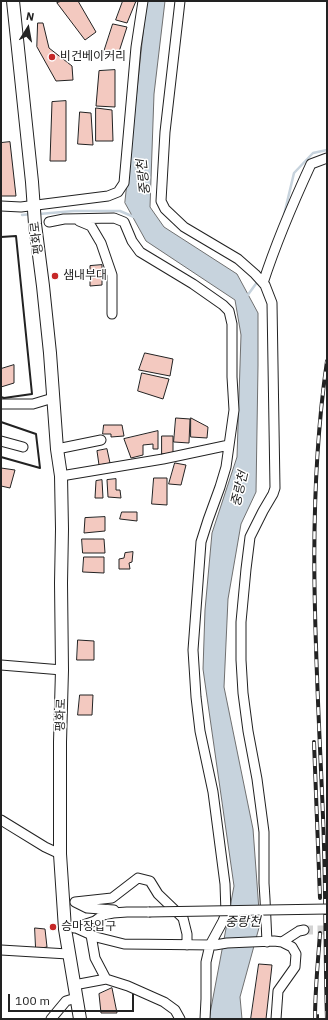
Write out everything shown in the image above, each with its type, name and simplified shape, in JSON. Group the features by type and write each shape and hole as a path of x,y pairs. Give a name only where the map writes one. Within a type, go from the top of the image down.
{"main road":[{"name":"평화로","path":"13,1 43,286 57,449 61,476 62,670 60,742 60,854 63,897 71,928 68,954 80,1019"}],"street":[{"path":"1,206 21,207 34,211 108,196 118,192 124,183 136,47 143,1"},
{"path":"180,1 166,124 161,201 165,209 184,227 238,259 260,279 265,285 272,303 275,488 250,537 241,622 243,693 248,731 258,779 264,832 265,942"},
{"path":"260,279 269,264 311,164 327,158"},
{"path":"50,222 64,219 114,218 124,222 132,241 140,252 223,304 229,311 232,324 232,377 234,410 226,467 202,542 193,650 200,732 213,792 225,884 226,913 206,962 205,1019"},
{"path":"74,219 91,226 101,243 112,275 112,314"},
{"path":"1,404 33,404 53,398"},
{"path":"57,449 100,440"},
{"path":"1,441 23,447"},
{"path":"61,476 162,459 229,445"},
{"path":"1,666 62,670"},
{"path":"1,820 45,847 60,854"},
{"path":"75,902 112,898 138,878 150,882 158,894 183,918 187,934 187,945"},
{"path":"63,897 87,908 127,912"},
{"path":"71,928 95,921 103,915 113,913 327,909"},
{"path":"71,928 96,937 124,944 212,945 274,941 282,942 292,947 296,954 295,967 278,991 276,1019"},
{"path":"282,942 299,931 304,930"},
{"path":"91,935 95,958 106,979"},
{"path":"1,950 68,954"},
{"path":"74,985 106,979 128,986 164,1002 175,1010 180,1019"},
{"path":"51,1019 66,1001 76,998"}],"water":[{"name":"중랑천","path":"147,1 165,1 154,94 150,207 164,227 237,274 258,313 256,492 241,524 228,599 224,687 253,829 260,924 240,997 242,1019 209,1019 234,886 203,669 205,610 212,533 237,457 241,335 235,300 146,241 125,203"}],"building":[{"path":"62,1 78,1 96,32 85,40 57,3"},
{"path":"123,1 136,1 127,23 116,20"},
{"name":"비건베이커리","path":"38,23 43,23 49,48 72,66 73,80 56,81 37,47"},
{"path":"113,24 127,27 117,58 103,55"},
{"path":"115,70 115,107 96,106 99,71"},
{"path":"66,101 66,161 50,161 52,102"},
{"path":"96,108 112,110 113,141 96,141"},
{"path":"80,112 91,113 93,145 78,144"},
{"path":"10,142 16,196 1,196 1,143"},
{"path":"102,265 102,285 90,286 90,266"},
{"path":"145,353 173,359 170,376 139,370"},
{"path":"14,365 14,383 1,387 1,369"},
{"path":"142,373 169,379 163,399 138,391"},
{"path":"176,418 190,419 189,443 174,442"},
{"path":"191,418 208,427 207,438 191,437"},
{"path":"104,425 122,425 124,436 111,437 111,434 103,434"},
{"path":"158,431 158,449 153,449 153,444 143,445 143,455 131,458 124,439"},
{"path":"162,436 173,436 173,453 162,454"},
{"path":"107,449 110,463 99,465 97,451"},
{"path":"175,463 186,465 181,485 169,484"},
{"path":"1,468 15,470 10,488 1,486"},
{"path":"154,478 167,478 167,505 152,504"},
{"path":"116,479 116,490 120,490 121,498 108,497 107,480"},
{"path":"102,480 103,498 95,498 96,481"},
{"path":"122,512 137,512 137,521 120,519"},
{"path":"105,517 105,531 84,533 85,518"},
{"path":"82,539 104,539 105,553 83,553"},
{"path":"133,552 132,562 129,563 130,569 119,569 119,559 124,558 125,553"},
{"path":"84,557 104,557 104,573 83,572"},
{"path":"78,640 94,641 94,660 77,660"},
{"path":"80,695 93,695 92,715 78,715"},
{"path":"35,928 45,929 47,947 36,949"},
{"path":"259,964 272,965 266,1019 251,1019"},
{"path":"112,988 117,1013 101,1013 99,994"}],"waterway":[{"path":"284,215 294,173 313,153 327,150"},
{"path":"39,214 74,211 120,211 134,217"},
{"path":"22,215 32,214"},
{"path":"247,296 258,281"}],"tunnel":[{"path":"304,930 327,930"}],"railway":[{"path":"327,361 320,418 316,475 314,589 324,842 327,1019"},
{"path":"314,742 320,898"},
{"path":"315,1019 320,933"}],"wall":[{"path":"1,237 16,236 32,394 4,398 1,397"},
{"path":"1,422 36,434 40,468 1,457"}],"place":[{"name":"비건베이커리","path":"52,57"},
{"name":"샘내부대","path":"55,276"},
{"name":"승마장입구","path":"53,927"}]}
